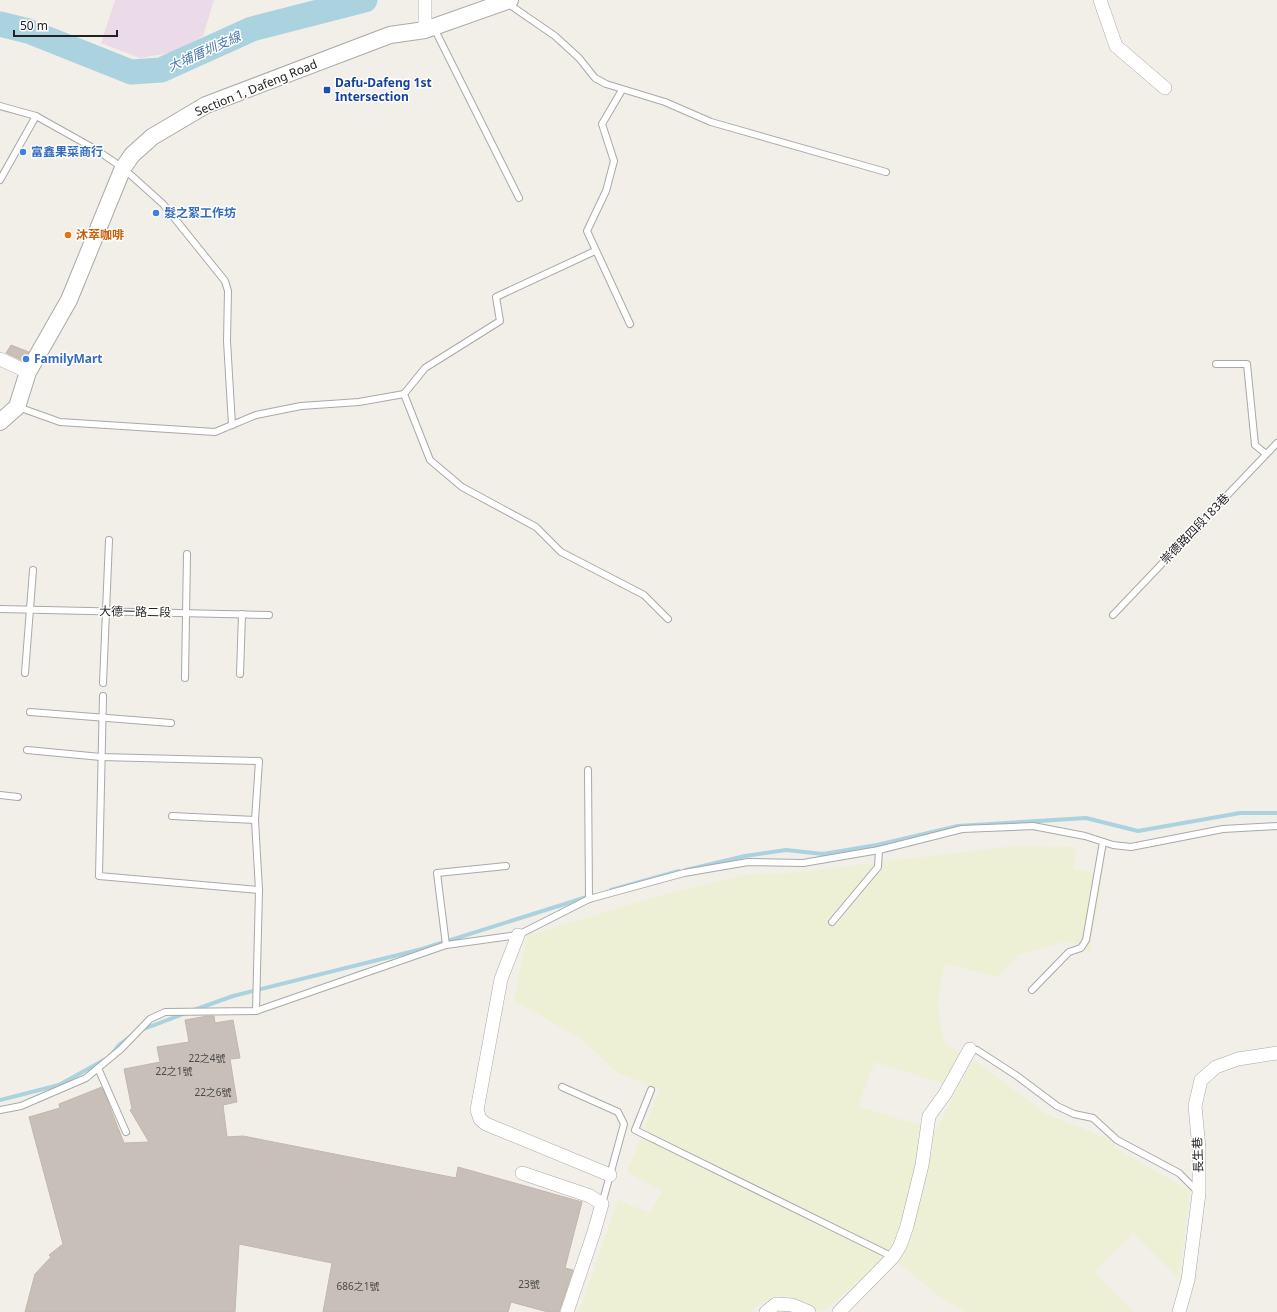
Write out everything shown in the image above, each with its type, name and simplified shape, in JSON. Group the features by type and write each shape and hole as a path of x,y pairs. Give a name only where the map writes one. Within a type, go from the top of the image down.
{"street":[{"path":"425,0 429,28"},
{"path":"1100,0 1116,46 1165,88"},
{"name":"Section 1, Dafeng Road","path":"0,422 17,406 28,372 69,300 123,168 132,155 152,137 206,105 390,35 429,28 508,1"},
{"path":"0,359 28,372"},
{"path":"518,935 501,979 477,1110 480,1119 486,1124 610,1175"},
{"path":"839,1312 893,1257 900,1246 907,1226 922,1165 929,1116 945,1094 973,1049"},
{"name":"長生巷","path":"1179,1312 1188,1280 1199,1193 1199,1148 1195,1106 1201,1080 1216,1067 1238,1059 1277,1053"},
{"path":"522,1173 590,1196 602,1204 592,1240 567,1312"},
{"path":"766,1312 776,1304 792,1305 809,1312"}],"lane":[{"path":"508,1 555,36 579,58 596,78 606,84 665,102 711,122 886,172"},
{"path":"429,28 519,198"},
{"path":"622,90 602,124 614,162 606,191 587,231 630,324"},
{"path":"0,106 36,116 95,149 123,168 163,204 224,281 228,291 227,340 232,425"},
{"path":"0,180 36,116"},
{"path":"17,406 60,422 215,432 256,415 301,406 359,402 404,394 425,368 500,321 496,297 595,251"},
{"path":"1216,364 1247,364 1255,445 1266,454"},
{"path":"404,394 430,460 462,487 536,527 561,552 644,595 668,619"},
{"name":"崇德路四段183巷","path":"1113,615 1277,443"},
{"path":"104,683 105,611 109,540"},
{"path":"185,678 187,554"},
{"path":"25,673 33,570"},
{"name":"大德一路二段","path":"0,610 269,615"},
{"path":"240,674 242,614"},
{"path":"103,696 101,717 99,876 259,890"},
{"path":"30,712 171,724"},
{"path":"27,750 101,757 259,761 255,820 259,890 256,1011"},
{"path":"588,770 589,899"},
{"path":"0,795 18,797"},
{"path":"172,816 255,820"},
{"path":"0,1110 21,1106 86,1078 121,1049 150,1019 165,1012 256,1011 446,945 518,935 589,899 698,870 748,862 803,863 879,850 962,829 1033,826 1131,847 1223,829 1277,826"},
{"path":"1032,990 1069,952 1081,948 1086,940 1103,842"},
{"path":"832,922 878,867 879,850"},
{"path":"446,945 437,873 506,866"},
{"path":"973,1049 1017,1076 1056,1106 1074,1114 1093,1118 1117,1140 1179,1173 1199,1193"},
{"path":"98,1068 126,1132"},
{"path":"562,1087 618,1112 624,1124 602,1204"},
{"path":"651,1090 635,1130 893,1257"}],"shaded area":[{"path":"115,0 214,0 203,36 175,52 140,58 101,43"}],"green space":[{"path":"1014,846 1076,847 1074,870 1103,872 1090,952 1068,941 1018,955 998,977 945,964 937,1005 945,1044 963,1054 947,1085 875,1062 858,1106 936,1130 970,1065 976,1061 1046,1114 1109,1139 1117,1149 1190,1191 1179,1279 1133,1233 1094,1272 1134,1312 966,1312 941,1298 889,1255 825,1310 810,1309 779,1295 753,1309 753,1312 579,1312 618,1200 650,1213 662,1191 627,1172 660,1090 618,1073 580,1038 514,1001 527,936 661,895 744,875 789,873"}],"building":[{"path":"11,345 29,352 23,361 6,353"},
{"path":"214,1016 215,1023 233,1020 240,1058 230,1059 237,1102 223,1105 227,1137 243,1136 456,1178 458,1167 582,1202 565,1268 573,1270 559,1312 548,1312 511,1302 508,1312 323,1312 332,1263 239,1244 235,1312 25,1312 35,1274 51,1257 49,1255 63,1244 29,1117 60,1108 59,1104 102,1087 124,1143 149,1142 130,1110 132,1109 124,1069 160,1062 157,1047 189,1042 185,1020"}],"waterway":[{"name":"大埔厝圳支線","path":"0,24 28,31 131,72 161,70 252,29 365,0"},
{"path":"686,870 745,856 786,850 823,854 877,845 958,826 1086,818 1138,831 1240,813 1277,813"},
{"path":"611,890 679,871"},
{"path":"194,1010 233,996 422,949 587,897"},
{"path":"141,1030 186,1013"},
{"path":"111,1055 119,1045 131,1036"},
{"path":"0,1100 59,1085 104,1060"}],"place":[{"name":"Dafu-Dafeng 1st Intersection","path":"327,90"},
{"name":"富鑫果菜商行","path":"23,152"},
{"name":"髮之絮工作坊","path":"156,213"},
{"name":"沐萃咖啡","path":"68,235"},
{"name":"FamilyMart","path":"26,359"}]}
